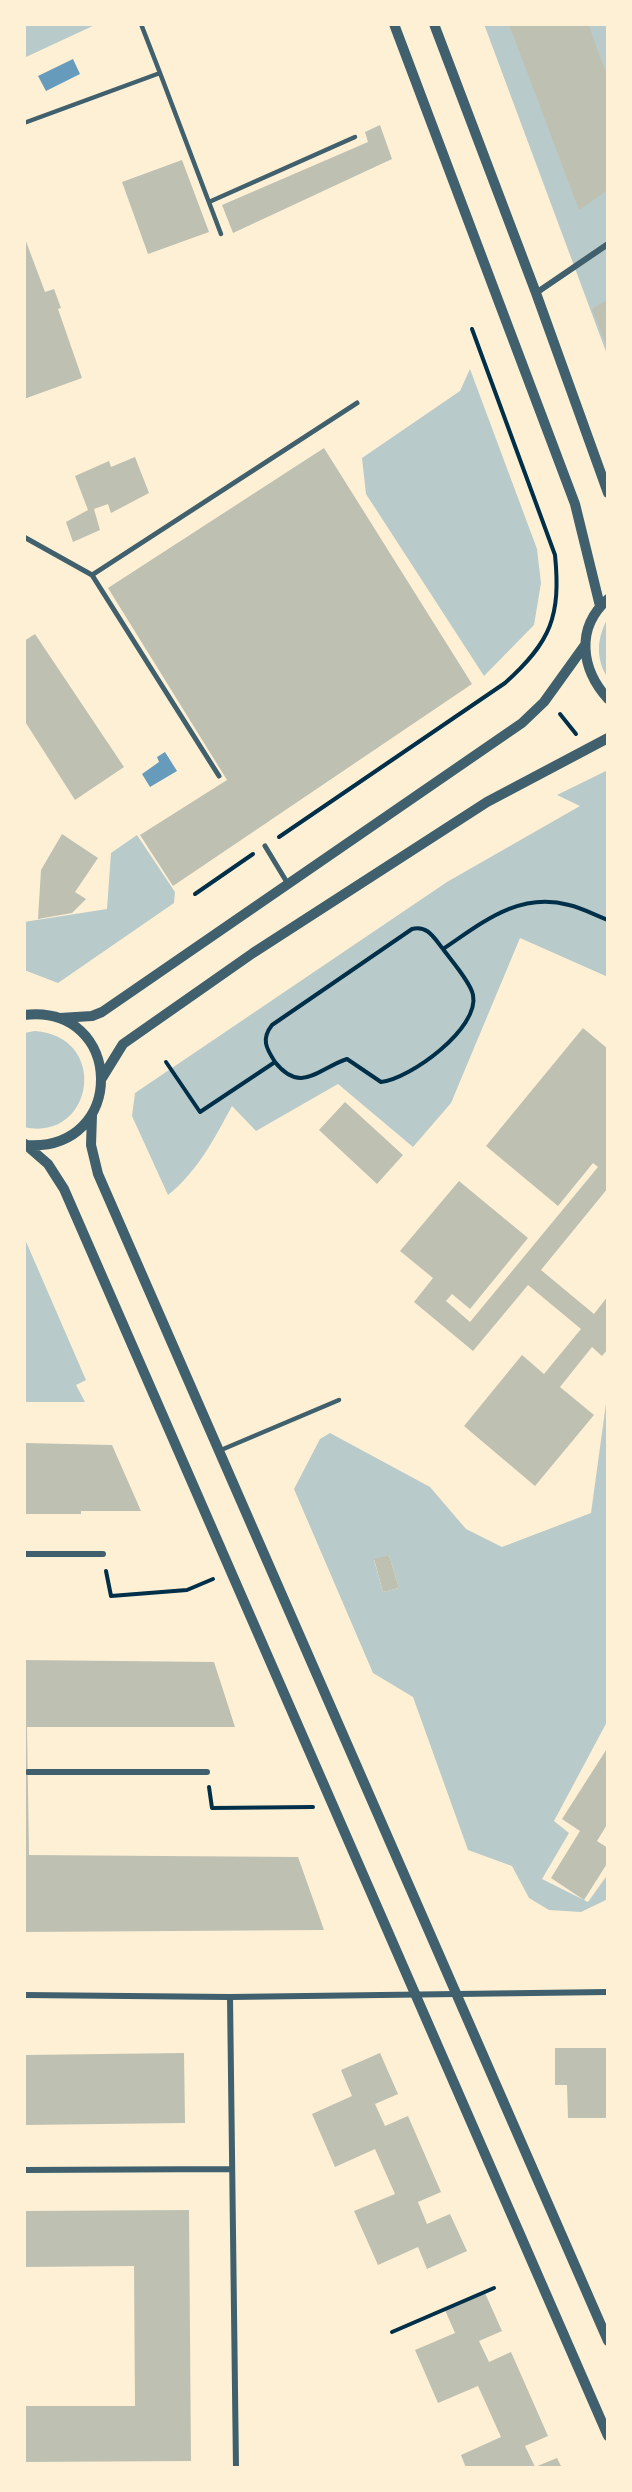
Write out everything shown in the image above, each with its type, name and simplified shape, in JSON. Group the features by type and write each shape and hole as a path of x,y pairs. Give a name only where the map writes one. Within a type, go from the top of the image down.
{"street":[{"path":"394,24 575,504 604,603 590,624 585,645 587,666 596,685 608,699"},
{"path":"434,24 536,293 608,493"},
{"path":"536,293 608,244"},
{"path":"92,575 357,403"},
{"path":"24,537 92,575 219,776"},
{"path":"24,1015 35,1014 60,1018 92,1016 102,1012 522,723 544,702 585,645"},
{"path":"102,1078 123,1044 253,953 487,802 608,738"},
{"path":"265,846 288,884"},
{"path":"60,1018 82,1032 99,1060 102,1091 92,1115 91,1145 98,1174 608,2341"},
{"path":"24,1144 51,1144 63,1140 74,1134 92,1115"},
{"path":"24,1144 48,1164 64,1190 608,2436"},
{"path":"24,1554 102,1554"},
{"path":"28,1772 207,1772"},
{"path":"24,1995 230,1997 608,1992"},
{"path":"230,1997 236,2468"},
{"path":"24,2170 232,2169"}],"lane":[{"path":"141,24 221,234"},
{"path":"24,123 160,73"},
{"path":"209,202 355,137"},
{"path":"219,1451 339,1400"}],"path":[{"path":"265,846 505,683 525,665 540,647 549,631 558,583 555,555 472,329"},
{"path":"557,712 579,736"},
{"path":"195,894 243,861"},
{"path":"443,949 497,912 515,905 550,902 569,905 608,920"},
{"path":"417,928 430,932 473,992 472,1008 448,1045 404,1075 381,1082 347,1059 305,1079 280,1069 275,1062 265,1043 265,1037 272,1025 412,929 417,928"},
{"path":"166,1062 200,1112 275,1062"},
{"path":"102,1554 111,1596 187,1590 217,1577"},
{"path":"207,1772 212,1808 333,1806"},
{"path":"392,2332 494,2288"}],"shaded area":[{"path":"24,24 97,24 26,57"},
{"path":"484,24 608,24 608,357"},
{"path":"470,369 537,549 541,583 534,625 484,676 366,494 362,458 460,391"},
{"path":"608,618 608,678 601,663 599,648 604,625"},
{"path":"608,770 608,977 520,938 451,1103 413,1147 338,1084 256,1131 232,1106 197,1165 168,1195 132,1116 135,1093 447,882 580,806 557,795"},
{"path":"137,835 175,892 174,903 58,983 24,970 24,922 107,909 111,853"},
{"path":"35,1031 59,1038 75,1051 83,1068 84,1087 78,1105 66,1120 47,1128 24,1127 24,1033"},
{"path":"24,1237 86,1380 76,1385 85,1402 24,1402"},
{"path":"608,1389 608,1720 554,1821 569,1833 542,1879 588,1902 608,1874 608,1899 581,1912 549,1910 529,1898 512,1866 468,1850 413,1697 373,1673 294,1489 320,1439 330,1433 430,1487 466,1529 502,1547 591,1513","holes":["389,1555 399,1588 383,1592 374,1560"]}],"water":[{"path":"73,59 80,74 46,91 38,76"},
{"path":"165,752 177,771 150,787 142,774 159,762 157,757"}],"building":[{"path":"509,24 588,24 608,78 608,190 579,210"},
{"path":"380,125 392,159 233,233 222,205 368,142 365,132"},
{"path":"182,160 209,232 148,254 122,182"},
{"path":"24,236 45,292 54,289 61,308 58,309 82,378 24,399"},
{"path":"608,299 608,350 592,309"},
{"path":"324,448 472,684 173,886 140,835 227,780 108,588"},
{"path":"135,457 149,493 111,513 108,504 94,509 100,530 73,542 66,522 88,510 75,476 109,461 111,467"},
{"path":"35,634 124,767 75,800 24,720 24,641"},
{"path":"62,834 98,858 75,892 86,899 72,913 38,919 41,870"},
{"path":"583,1028 608,1049 608,1188 541,1270 594,1314 608,1296 608,1349 602,1356 592,1347 560,1387 594,1415 535,1486 464,1426 522,1355 544,1374 581,1329 528,1285 473,1351 414,1302 433,1278 400,1251 459,1181 528,1238 470,1309 452,1294 446,1301 470,1322 598,1167 593,1163 558,1206 486,1146"},
{"path":"345,1102 403,1155 377,1184 319,1130"},
{"path":"24,1443 112,1445 141,1511 24,1514"},
{"path":"389,1555 399,1588 383,1592 374,1559"},
{"path":"24,1660 214,1662 235,1727 27,1727 29,1855 298,1857 324,1930 24,1932"},
{"path":"608,1747 608,1823 597,1841 608,1848 608,1862 584,1900 551,1878 580,1831 562,1819"},
{"path":"555,2048 608,2048 608,2118 568,2118 567,2085 555,2085"},
{"path":"184,2053 185,2123 24,2125 24,2055"},
{"path":"380,2053 398,2094 375,2104 385,2126 408,2116 441,2192 418,2202 427,2224 450,2214 467,2251 427,2269 418,2247 378,2265 354,2211 395,2194 375,2149 335,2167 312,2114 352,2096 341,2070"},
{"path":"189,2210 191,2461 24,2462 24,2406 135,2406 134,2266 24,2267 24,2211"},
{"path":"485,2293 502,2331 479,2341 489,2362 511,2352 548,2436 525,2446 535,2467 557,2458 562,2468 466,2468 461,2455 501,2437 478,2386 438,2403 415,2350 455,2333 445,2310"}]}
